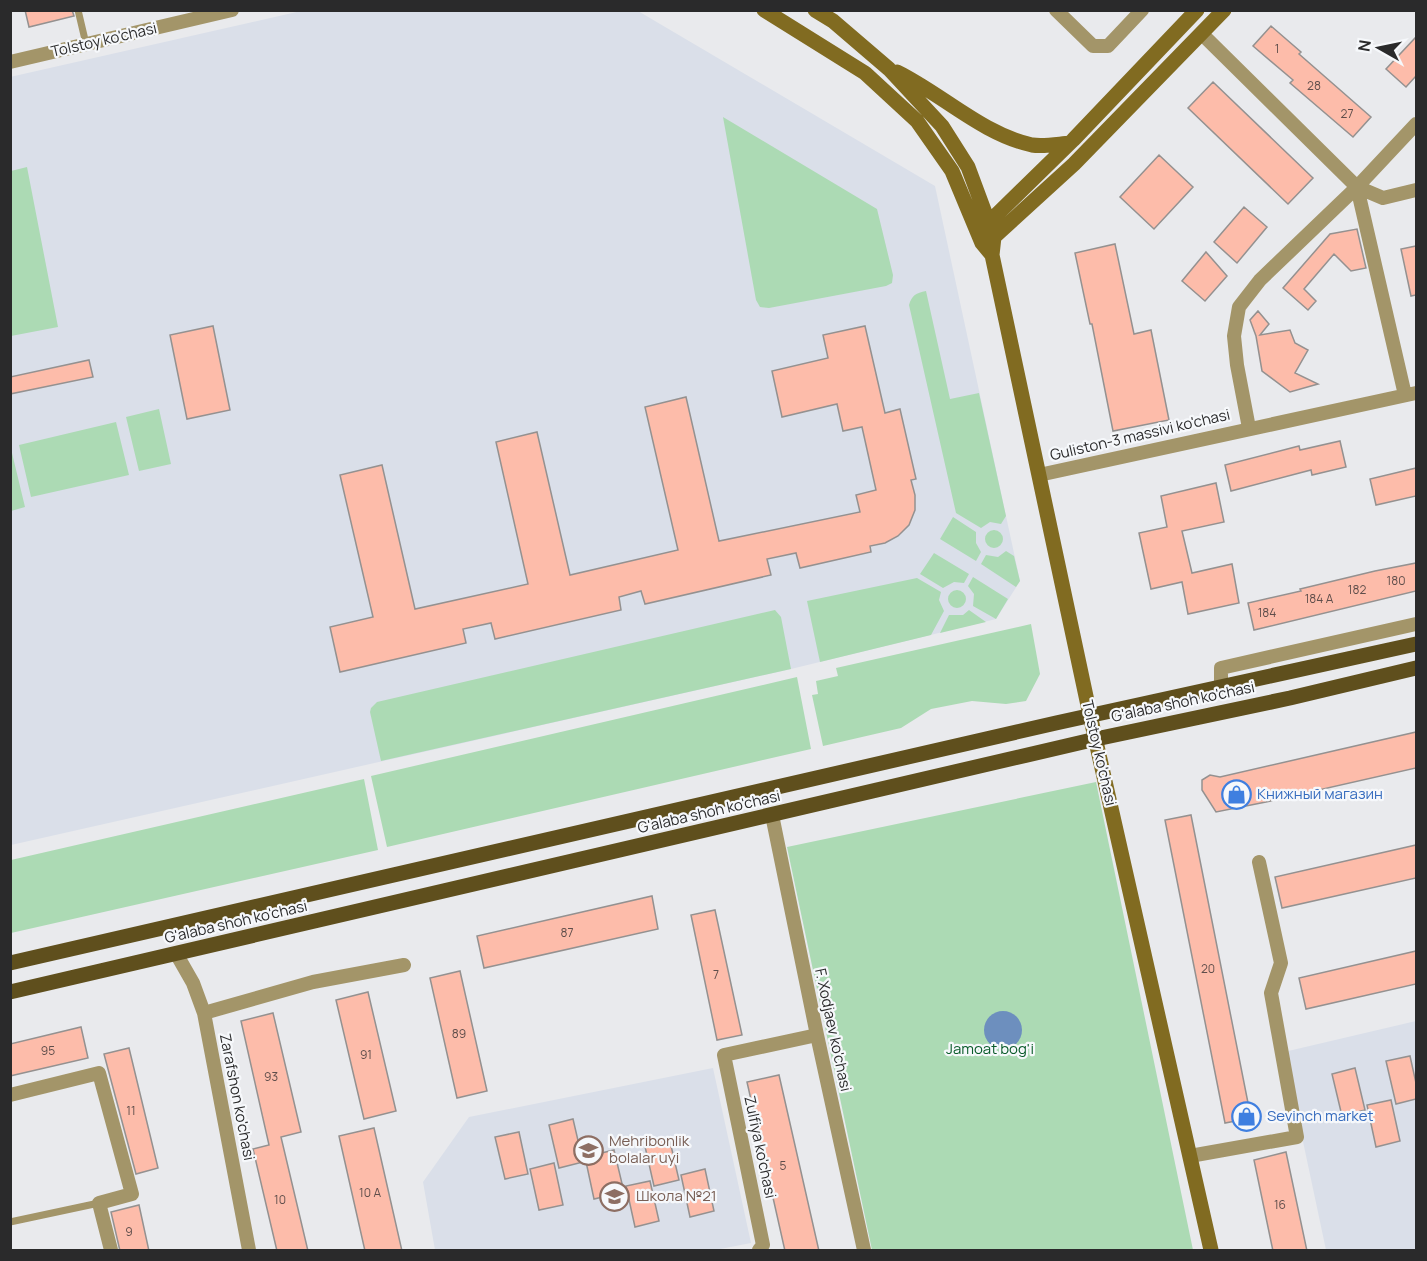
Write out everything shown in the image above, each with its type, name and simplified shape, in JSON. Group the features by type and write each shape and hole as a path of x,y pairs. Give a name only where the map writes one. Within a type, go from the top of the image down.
{"main road":[{"name":"Tolstoy ko'chasi","path":"764,10 865,73 917,121 952,171 986,237"},
{"name":"Tolstoy ko'chasi","path":"815,10 833,21 889,69 942,126 968,167 986,237 1090,715 1211,1251"},
{"path":"986,237 1197,10"},
{"path":"986,237 1074,164 1224,10"},
{"path":"889,69 916,82 999,134 1034,145 1070,144"},
{"name":"G'alaba shoh ko'chasi","path":"10,963 1090,715 1416,644"},
{"name":"G'alaba shoh ko'chasi","path":"10,992 177,955 1096,739 1290,698 1416,668"}],"street":[{"name":"Tolstoy ko'chasi","path":"10,62 232,10"},
{"path":"1056,10 1094,46 1108,46 1142,10"},
{"path":"1202,34 1357,187 1383,198 1416,190"},
{"name":"Guliston-3 massivi ko'chasi","path":"1249,428 1234,336 1239,307 1260,280 1357,187 1416,124"},
{"name":"Guliston-3 massivi ko'chasi","path":"1039,475 1411,394 1357,187"},
{"path":"1221,686 1221,668 1416,624"},
{"name":"F. Xodjaev ko'chasi","path":"772,815 864,1251"},
{"path":"1190,1156 1297,1137 1271,993 1281,963 1259,862"},
{"name":"Zarafshon ko'chasi","path":"177,955 193,983 204,1014 249,1251"},
{"path":"204,1014 314,982 404,965"},
{"name":"Zulfiya ko'chasi","path":"761,1248 724,1055 817,1035"},
{"path":"10,1095 99,1073 132,1194 99,1203 111,1251"}],"lane":[{"path":"78,10 86,44"},
{"path":"10,1222 99,1203"}],"shaded area":[{"path":"301,11 638,11 935,186 1020,581 996,619 791,669 11,845 10,77"},
{"path":"1416,1021 1416,1250 1326,1250 1284,1052"},
{"name":"Mehribonlik bolalar uyi","path":"713,1068 751,1243 715,1250 435,1250 423,1182 469,1117"}],"green space":[{"path":"723,117 877,209 893,275 892,283 769,308 760,307 756,300"},
{"path":"27,167 58,327 11,336 11,171"},
{"path":"926,291 950,399 979,393 1006,516 1001,524 990,522 981,528 956,513 909,305 915,295"},
{"path":"159,409 171,464 139,471 126,417"},
{"path":"116,422 129,475 31,497 19,445"},
{"path":"12,453 25,507 11,511 10,454"},
{"path":"953,517 976,532 976,543 981,552 976,561 940,539"},
{"path":"990,530 998,530 1003,535 1001,546 990,548 985,543 985,535"},
{"path":"1006,551 1014,556 1020,581 1016,587 981,564 986,555 998,557"},
{"path":"934,553 969,574 964,583 954,582 943,588 920,574"},
{"path":"973,577 1008,599 996,619 973,606 974,594 968,586"},
{"path":"917,578 941,592 939,600 944,611 931,635 820,662 807,601"},
{"path":"953,590 961,590 966,595 964,606 953,608 948,603 948,595"},
{"path":"775,610 781,617 791,669 381,761 370,712 377,702"},
{"path":"969,610 986,622 940,633 949,615 963,615"},
{"path":"1031,624 1040,674 1026,701 1006,704 972,701 931,709 901,728 823,746 812,695 818,694 816,681 838,676 836,668"},
{"path":"797,677 811,749 387,847 371,776"},
{"path":"364,779 378,850 11,933 11,860"},
{"name":"Jamoat bog'i","path":"1096,782 1193,1250 872,1250 787,847"}],"water":[{"path":"1003,1011 1016,1017 1022,1030 1016,1043 1003,1049 990,1043 984,1030 990,1017"}],"building":[{"path":"25,10 72,10 74,16 29,27"},
{"path":"1271,26 1301,52 1299,54 1371,117 1353,137 1290,83 1293,80 1253,46"},
{"path":"1416,37 1416,76 1406,87 1386,69"},
{"path":"1213,82 1313,178 1288,204 1188,108"},
{"path":"1159,155 1193,187 1154,229 1120,197"},
{"path":"1244,207 1267,227 1237,263 1214,242"},
{"path":"1357,229 1366,268 1351,271 1334,254 1304,289 1316,301 1308,310 1283,288 1330,234"},
{"path":"1115,244 1134,334 1151,330 1169,420 1113,431 1092,324 1090,324 1075,253"},
{"path":"1416,246 1416,295 1411,296 1401,249"},
{"path":"1206,252 1227,276 1205,301 1182,281"},
{"path":"1258,311 1269,324 1260,335 1290,330 1295,343 1308,350 1295,373 1318,384 1290,392 1262,371 1256,336 1250,320"},
{"path":"213,326 230,410 187,419 170,335"},
{"path":"865,326 885,413 900,409 916,479 911,480 915,495 915,510 909,525 898,536 885,543 870,546 871,552 800,568 796,553 767,559 771,575 645,604 641,591 619,597 621,610 495,639 491,623 463,629 466,643 340,672 330,627 373,617 340,475 382,465 415,609 528,584 496,442 537,432 570,575 678,550 645,407 686,397 719,541 860,512 856,495 876,490 862,427 843,431 837,404 782,417 772,371 828,358 823,335"},
{"path":"89,360 93,377 10,394 10,377"},
{"path":"1340,441 1346,467 1312,475 1311,470 1231,491 1225,465 1299,446 1300,450"},
{"path":"1416,468 1416,496 1376,505 1370,479"},
{"path":"1216,483 1224,522 1182,531 1192,573 1232,564 1239,603 1188,614 1182,582 1151,589 1139,533 1167,527 1161,496"},
{"path":"1416,563 1416,591 1254,630 1248,603"},
{"path":"1416,732 1416,768 1216,812 1202,790 1202,780 1210,775 1220,777"},
{"path":"1191,815 1251,1118 1225,1123 1165,820"},
{"path":"1416,845 1416,878 1282,908 1275,877"},
{"path":"652,896 658,929 484,968 477,936"},
{"path":"715,910 742,1035 717,1040 691,915"},
{"path":"1416,951 1416,984 1306,1009 1299,978"},
{"path":"460,971 487,1091 457,1098 430,978"},
{"path":"368,992 396,1111 364,1119 336,1000"},
{"path":"273,1013 301,1132 281,1137 308,1251 277,1251 253,1149 269,1145 241,1021"},
{"path":"81,1027 88,1058 10,1076 10,1044"},
{"path":"129,1048 158,1168 136,1174 104,1054"},
{"path":"1410,1056 1416,1083 1416,1099 1396,1104 1386,1061"},
{"path":"1355,1068 1365,1110 1342,1116 1332,1074"},
{"path":"779,1075 819,1251 785,1251 747,1082"},
{"path":"1391,1100 1400,1141 1376,1147 1367,1105"},
{"path":"573,1119 583,1162 559,1168 549,1125"},
{"path":"374,1128 402,1251 365,1251 339,1136"},
{"path":"519,1132 528,1174 505,1179 495,1137"},
{"path":"669,1137 679,1180 654,1186 644,1142"},
{"path":"614,1150 624,1192 594,1199 585,1157"},
{"path":"1286,1152 1307,1251 1273,1251 1254,1160"},
{"path":"554,1163 563,1205 539,1210 530,1169"},
{"path":"705,1169 714,1211 690,1217 681,1175"},
{"path":"650,1181 659,1221 635,1227 626,1186"},
{"path":"139,1205 149,1251 120,1251 111,1212"}],"place":[{"name":"Книжный магазин","path":"1236,794"},
{"name":"Sevinch market","path":"1246,1116"},
{"name":"Mehribonlik bolalar uyi","path":"588,1150"},
{"name":"Школа №21","path":"615,1196"}]}
